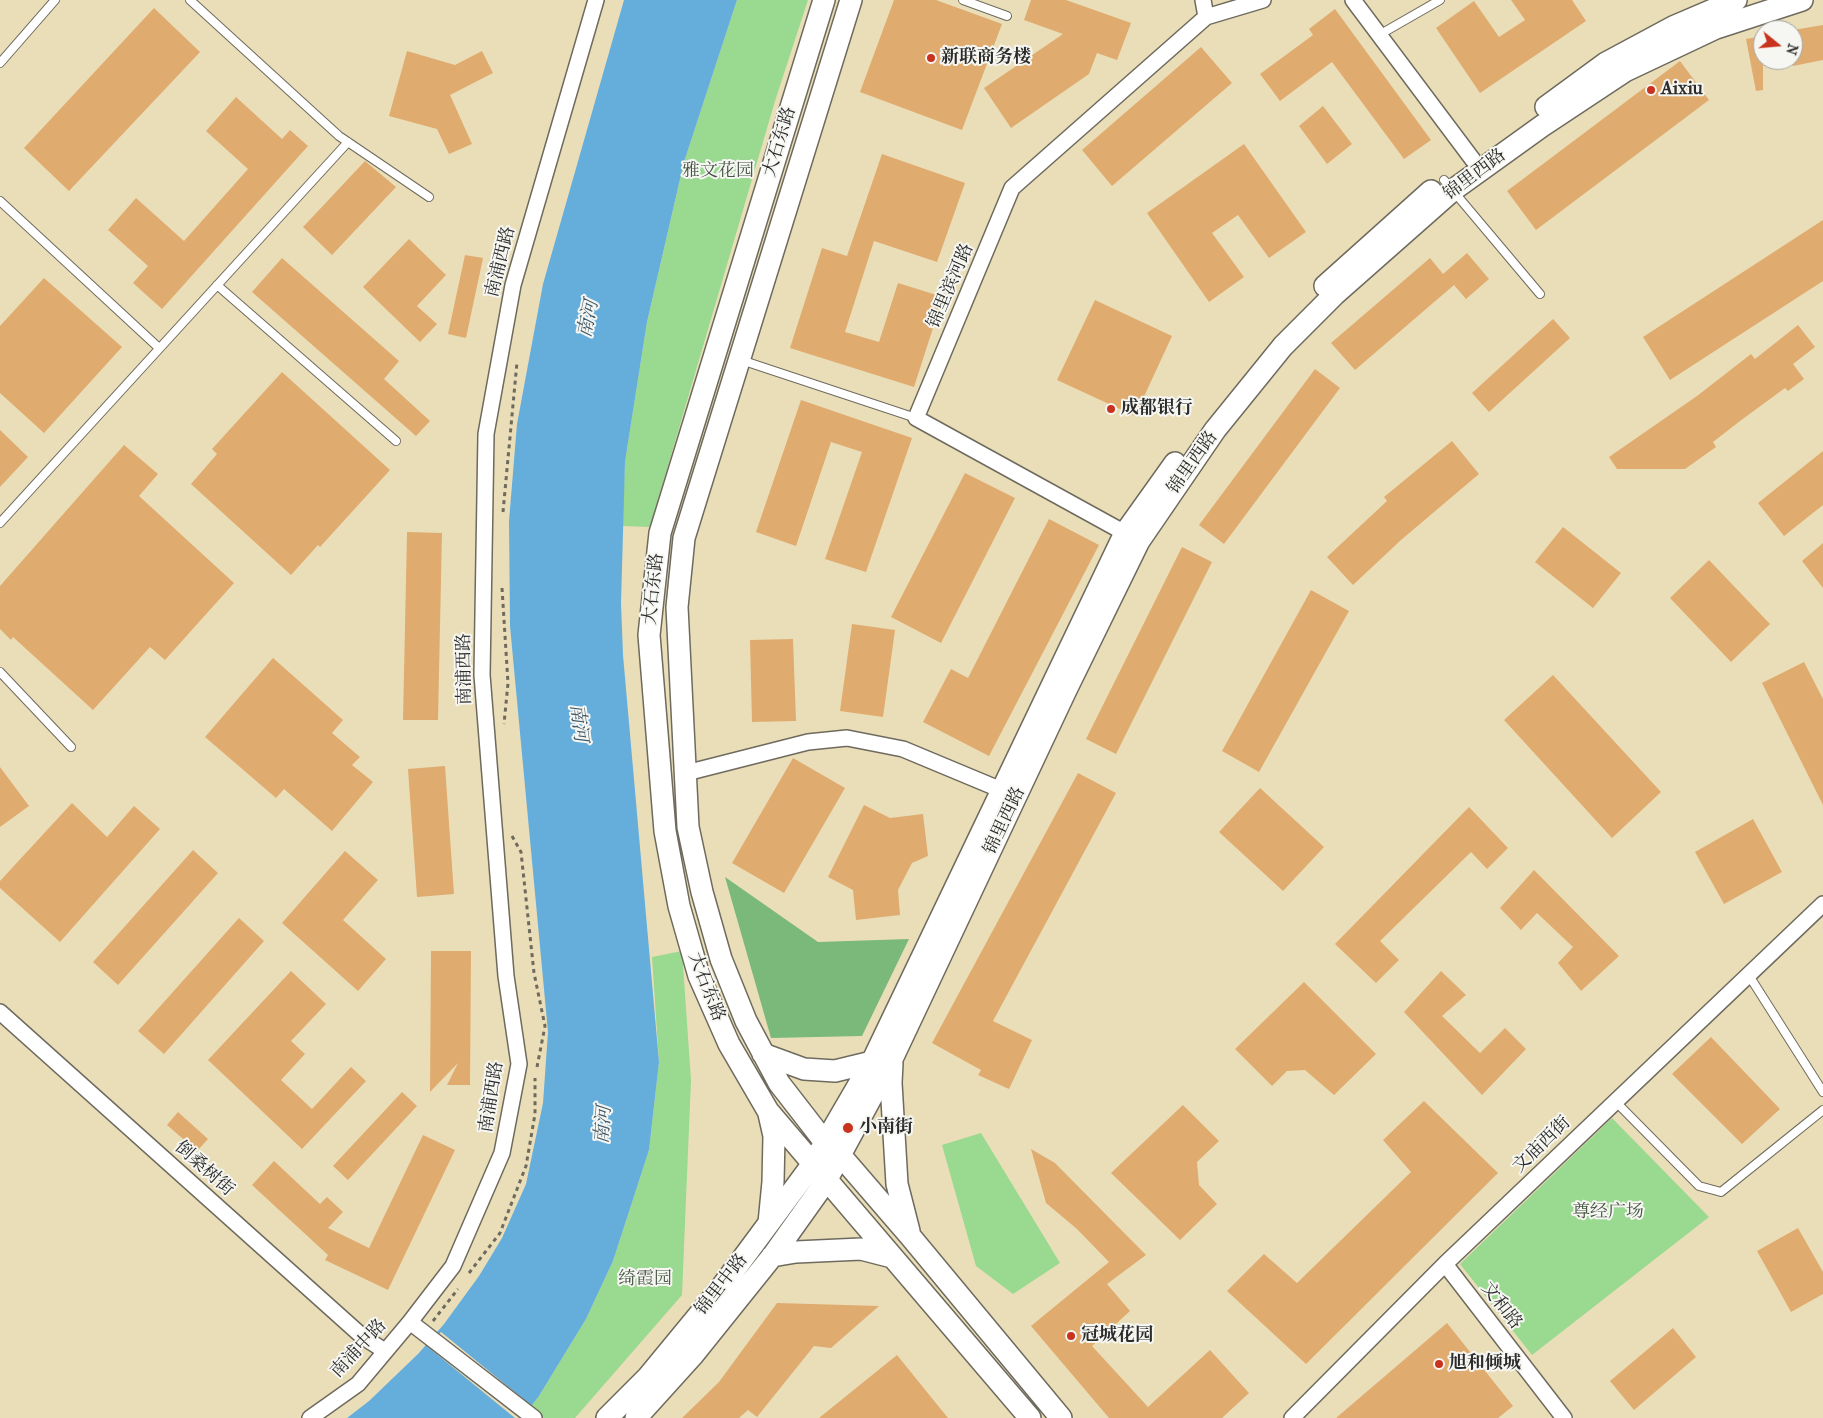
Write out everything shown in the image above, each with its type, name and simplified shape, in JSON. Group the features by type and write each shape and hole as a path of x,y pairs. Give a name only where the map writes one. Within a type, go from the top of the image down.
{"main road":[{"name":"大石东路","path":"812,1165 768,1111 729,1044 699,976 679,906 665,831 649,635 660,533 824,0"},
{"name":"大石东路","path":"824,1141 779,1083 746,1021 721,959 702,892 688,827 677,607 684,538 741,360 851,0"},
{"name":"锦里西路","path":"1009,793 1066,690 1139,541 1215,430 1283,346 1473,160 1606,63 1673,27 1736,0"},
{"name":"锦里西路","path":"841,1156 882,1060 1009,793 1125,533 1195,435 1244,372 1297,313 1347,264 1449,185 1625,71 1716,28 1802,0"},
{"path":"763,1054 804,1069 835,1071 882,1060 891,1083 897,1184 910,1236"},
{"name":"锦里西路","path":"824,1141 882,1060"},
{"path":"768,1111 774,1136 773,1182 768,1225"},
{"path":"824,1141 841,1156 910,1236 1061,1418"},
{"name":"锦里中路","path":"607,1418 648,1377 712,1300 812,1165 824,1141"},
{"name":"锦里中路","path":"636,1418 693,1355 772,1256 826,1181 841,1156"},
{"path":"812,1165 1030,1418"},
{"path":"772,1256 796,1252 861,1249 892,1257"}],"street":[{"name":"南浦西路","path":"410,1322 453,1266 502,1153 519,1064 506,976 482,675 486,434 513,285 596,0"},
{"path":"1203,0 1206,17 1263,0"},
{"path":"1353,0 1473,160"},
{"name":"锦里滨河路","path":"916,418 1012,188 1206,17"},
{"path":"916,418 1125,533"},
{"path":"686,773 808,742 847,738 903,749 1009,793"},
{"name":"文庙西街","path":"1292,1418 1445,1264 1823,904"},
{"name":"倒桑树街","path":"0,1012 363,1337 386,1351"},
{"name":"文和路","path":"1445,1264 1564,1418"},
{"path":"410,1322 534,1418"},
{"name":"南浦中路","path":"310,1418 358,1384 410,1322"}],"lane":[{"path":"0,63 55,0"},
{"path":"190,0 348,142 429,198"},
{"path":"963,0 1007,16"},
{"path":"1379,35 1440,0"},
{"path":"0,523 348,142"},
{"path":"1449,185 1540,294"},
{"path":"0,201 159,348"},
{"path":"217,285 396,441"},
{"path":"741,360 916,418"},
{"path":"0,672 71,747"},
{"path":"1748,974 1823,1092"},
{"path":"1615,1101 1699,1186 1721,1192 1823,1110"}],"path":[{"path":"502,517 518,359"},
{"path":"501,584 508,683 504,728"},
{"path":"465,1278 500,1233 526,1166 535,1114 534,1079 545,1026 534,973 521,852 510,832"},
{"path":"428,1335 461,1284"}],"green space":[{"name":"雅文花园","path":"737,0 808,0 775,101 650,527 622,526 625,462 647,322 684,162"},
{"path":"725,877 818,942 909,939 862,1036 771,1038"},
{"name":"绮霞园","path":"682,951 691,1080 682,1295 575,1418 522,1418 539,1396 586,1319 613,1261 649,1150 659,1062 652,957"},
{"name":"尊经广场","path":"1612,1118 1709,1217 1532,1355 1460,1264"},
{"path":"981,1133 1060,1263 1013,1294 976,1266 942,1145"}],"water":[{"name":"南河","path":"624,0 737,0 684,162 647,322 625,462 621,603 623,655 659,1062 649,1150 613,1261 586,1319 539,1396 522,1418 347,1418 369,1401 418,1354 444,1324 479,1276 502,1238 526,1184 543,1103 548,1032 510,626 509,521 517,424 543,284"}],"pier":[{"path":"441,1332 533,1407 525,1418 515,1418 428,1347"}],"building":[{"name":"新联商务楼","path":"894,0 936,0 1002,24 962,130 860,92"},
{"path":"1031,0 1066,0 1131,23 1117,60 1097,53 1089,74 1011,128 984,88 1063,34 1024,20"},
{"path":"1511,0 1572,0 1586,21 1480,93 1436,28 1474,1 1499,37 1525,20"},
{"path":"154,8 200,52 69,191 24,148"},
{"path":"1335,9 1431,140 1404,159 1332,62 1280,101 1260,74 1313,35 1309,29"},
{"path":"1823,25 1823,60 1803,64 1803,28"},
{"path":"1753,38 1753,70 1763,70 1763,90 1756,91 1746,39"},
{"path":"1201,47 1232,83 1112,186 1082,150"},
{"path":"407,51 455,65 482,51 493,73 450,95 472,144 449,154 437,129 389,116"},
{"path":"1680,61 1709,100 1536,230 1507,191"},
{"path":"236,97 282,139 290,130 308,146 162,309 133,283 148,266 108,230 136,198 184,241 248,169 206,131"},
{"path":"1323,106 1352,144 1327,164 1299,126"},
{"path":"1244,144 1306,232 1269,258 1238,215 1212,233 1244,277 1209,302 1147,213"},
{"path":"882,154 965,183 937,262 874,241 845,332 879,342 898,283 943,297 914,387 790,348 822,248 847,256"},
{"path":"365,161 396,187 332,255 303,227"},
{"path":"1823,220 1823,281 1670,380 1643,337"},
{"path":"409,239 446,275 417,306 437,324 420,342 363,287"},
{"path":"1467,253 1489,279 1466,299 1454,285 1355,370 1331,343 1430,258 1443,274"},
{"path":"465,255 483,258 466,338 448,334"},
{"path":"282,258 399,361 384,379 430,421 416,436 252,292"},
{"path":"44,278 122,347 44,433 0,393 0,326"},
{"path":"1095,300 1172,336 1135,416 1057,380"},
{"path":"1553,319 1570,338 1489,412 1472,393"},
{"path":"1798,325 1815,347 1793,364 1804,379 1788,391 1785,388 1740,421 1713,442 1716,447 1685,469 1617,469 1609,457 1697,396 1751,354 1755,359"},
{"path":"1315,369 1340,388 1224,544 1199,525"},
{"path":"282,372 390,470 320,547 318,545 291,575 191,484 217,454 212,449"},
{"path":"801,400 912,438 866,572 825,559 862,452 831,442 796,546 756,532"},
{"path":"0,430 28,457 0,487"},
{"path":"1452,441 1479,474 1401,540 1353,585 1327,557 1387,501 1384,497"},
{"path":"124,445 158,474 139,496 234,583 165,660 150,647 93,710 13,637 11,640 0,629 0,586"},
{"path":"1823,451 1823,505 1784,536 1758,503"},
{"path":"965,473 1015,498 941,643 891,617"},
{"path":"1049,519 1099,545 989,756 923,722 951,669 968,678"},
{"path":"1563,527 1621,573 1593,608 1535,562"},
{"path":"407,532 442,533 438,720 403,720"},
{"path":"1823,543 1823,588 1802,561"},
{"path":"1182,547 1212,562 1116,754 1086,739"},
{"path":"1709,560 1770,624 1731,662 1670,598"},
{"path":"1311,590 1349,611 1259,772 1222,751"},
{"path":"852,624 895,630 883,717 840,711"},
{"path":"793,639 796,721 752,722 750,640"},
{"path":"273,658 343,720 332,733 360,757 352,765 373,782 332,831 284,789 276,798 205,737"},
{"path":"1804,662 1823,699 1823,805 1762,683"},
{"path":"1553,675 1661,792 1612,838 1504,720"},
{"path":"793,758 845,788 784,893 732,863"},
{"path":"445,766 454,894 417,897 408,769"},
{"path":"0,767 29,806 0,827"},
{"path":"1078,773 1116,793 993,1021 1032,1040 1009,1089 978,1075 981,1070 932,1043"},
{"path":"1260,788 1324,847 1283,891 1219,832"},
{"path":"72,803 107,837 134,806 160,829 60,942 0,888 0,881"},
{"path":"864,805 890,818 923,814 928,856 912,863 898,890 900,915 856,920 853,890 828,877"},
{"path":"1469,807 1508,848 1487,869 1471,852 1380,941 1399,960 1376,983 1335,944"},
{"path":"1753,819 1782,872 1724,904 1695,852"},
{"path":"193,850 218,873 118,985 93,962"},
{"path":"345,851 378,880 343,920 386,959 358,991 282,923"},
{"path":"1534,870 1619,956 1581,991 1558,963 1573,947 1537,913 1521,930 1500,908"},
{"path":"239,918 264,941 164,1054 138,1031"},
{"path":"431,951 471,951 470,1085 447,1085 458,1063 430,1092"},
{"path":"291,971 326,1004 291,1041 305,1054 281,1080 312,1109 351,1067 366,1081 302,1149 208,1060"},
{"path":"1441,971 1466,995 1442,1016 1480,1053 1505,1028 1526,1049 1482,1095 1404,1012"},
{"path":"1304,982 1376,1054 1334,1095 1305,1070 1287,1071 1272,1086 1235,1049"},
{"path":"1711,1037 1780,1109 1742,1144 1672,1074"},
{"path":"402,1092 417,1106 348,1180 333,1166"},
{"path":"1424,1101 1498,1173 1306,1364 1227,1291 1264,1254 1297,1283 1411,1172 1383,1140"},
{"path":"1183,1105 1219,1141 1197,1162 1199,1185 1217,1204 1180,1240 1111,1173"},
{"path":"178,1112 208,1139 197,1151 167,1125"},
{"path":"423,1135 455,1150 388,1290 325,1260 328,1255 252,1185 274,1161 320,1204 327,1197 343,1212 328,1228 369,1248"},
{"name":"冠城花园","path":"1031,1149 1055,1163 1146,1255 1107,1284 1130,1311 1092,1346 1148,1407 1210,1350 1249,1393 1222,1418 1109,1418 1031,1326 1109,1262 1077,1229 1046,1203"},
{"path":"1798,1228 1823,1272 1823,1294 1791,1312 1757,1251"},
{"path":"777,1303 879,1306 831,1348 814,1346 757,1417 748,1410 739,1418 682,1418 719,1382"},
{"name":"旭和倾城","path":"1447,1323 1513,1406 1498,1418 1336,1418"},
{"path":"1673,1328 1696,1357 1634,1410 1610,1381"},
{"path":"897,1355 948,1418 819,1418"}],"place":[{"name":"新联商务楼","path":"931,58"},
{"name":"Aixiu","path":"1651,90"},
{"name":"成都银行","path":"1111,409"},
{"name":"小南街","path":"848,1128"},
{"name":"冠城花园","path":"1071,1336"},
{"name":"旭和倾城","path":"1439,1364"}]}
